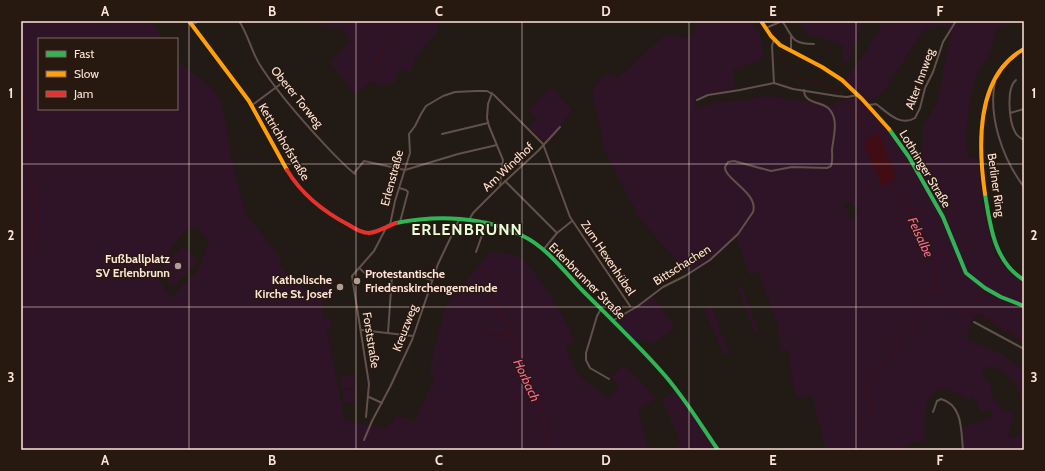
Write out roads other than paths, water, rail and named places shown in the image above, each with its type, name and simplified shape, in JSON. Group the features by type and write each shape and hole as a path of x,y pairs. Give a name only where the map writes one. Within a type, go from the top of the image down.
{"street":[{"path":"191,23 199,21"},
{"name":"Oberer Torweg","path":"238,21 245,32 258,61 276,87 329,150 354,174 364,161 405,170"},
{"name":"Lothringer Straße","path":"761,21 774,39 791,51 833,73 868,105 893,134 907,154 944,222 963,269 969,277 985,288 1024,306"},
{"path":"766,29 782,21 788,28 791,37 791,51"},
{"name":"Alter Innweg","path":"868,105 876,104 900,120 908,121 915,118 920,108 925,88 933,72 943,42 956,21"},
{"name":"Kettrichhofstraße","path":"191,23 251,106 293,179 303,192 340,221 363,231 371,233 388,226"},
{"path":"791,37 797,42 814,44"},
{"path":"774,39 772,46 774,83"},
{"name":"Berliner Ring","path":"1024,49 1007,61 994,77 986,102 982,124 981,149 983,180 994,238 1000,255 1011,271 1024,280"},
{"path":"994,77 996,81 993,102 994,117 1010,165 1024,187"},
{"path":"251,106 286,80"},
{"path":"1016,80 1010,91 1010,113 1015,132 1024,140"},
{"path":"697,100 708,95 774,83 839,96 858,95"},
{"name":"Bittschachen","path":"612,320 638,306 664,287 697,270 720,252 738,234 753,212 754,208 752,200 744,190 726,173 725,167 728,162 734,161 771,171 792,167 827,168 831,166 834,133 832,112 829,108 807,98 804,94 804,90"},
{"name":"Erlenstraße","path":"388,226 410,153 409,134 426,106 451,93 483,91 492,93"},
{"path":"500,186 503,160 488,123 487,107 492,93 544,146"},
{"path":"986,102 993,102"},
{"path":"1010,113 1024,109"},
{"path":"442,134 488,123"},
{"name":"Am Windhof","path":"469,221 473,213 505,181 544,146 560,127"},
{"path":"405,170 458,154 497,145"},
{"name":"Zum Hexenhübel","path":"544,146 572,221 630,306"},
{"path":"505,181 557,233"},
{"path":"399,188 408,192 400,223"},
{"name":"Erlenbrunner Straße","path":"388,226 420,219 459,220 504,228 525,237 543,250 666,377 718,450"},
{"name":"Kreuzweg","path":"364,440 413,336 442,253 459,220"},
{"path":"543,250 557,233 572,221"},
{"path":"476,252 486,224"},
{"name":"Forststraße","path":"366,417 368,379 352,278 353,274 374,251 388,226"},
{"path":"359,268 367,275 414,275 432,280"},
{"path":"388,333 392,275"},
{"path":"601,309 597,316 586,353 586,360 590,368 609,379"},
{"path":"974,322 1024,349"},
{"path":"360,330 413,336"},
{"path":"368,397 382,403"},
{"path":"934,412 937,400 941,399 949,402 958,413 960,418 963,450"}],"waterway":[{"path":"377,67 376,60 384,48 383,21"},
{"name":"Felsalbe","path":"772,27 778,40"},
{"name":"Felsalbe","path":"781,53 785,64 791,72 798,77 825,85 841,94"},
{"path":"21,98 24,102 29,146 30,180 36,201 37,223 35,241 30,250 21,258"},
{"name":"Felsalbe","path":"845,99 856,114 869,139"},
{"name":"Felsalbe","path":"891,181 908,210 937,271 935,282 939,294 947,302 962,310 984,315 989,320 998,322 1024,340"},
{"name":"Horbach","path":"481,267 496,303 508,326 516,358 532,384 538,400 550,450"},
{"path":"922,309 935,283"},
{"path":"880,365 913,328 921,313"},
{"path":"487,335 510,335"},
{"path":"865,419 870,415 875,415 868,402 867,391 870,380 878,367"},
{"path":"858,421 863,420"}],"place":[{"name":"Fußballplatz SV Erlenbrunn","path":"178,266"},
{"name":"Protestantische Friedenskirchengemeinde","path":"357,281"},
{"name":"Katholische Kirche St. Josef","path":"340,287"}],"district":[{"name":"ERLENBRUNN","path":"467,229"}]}
